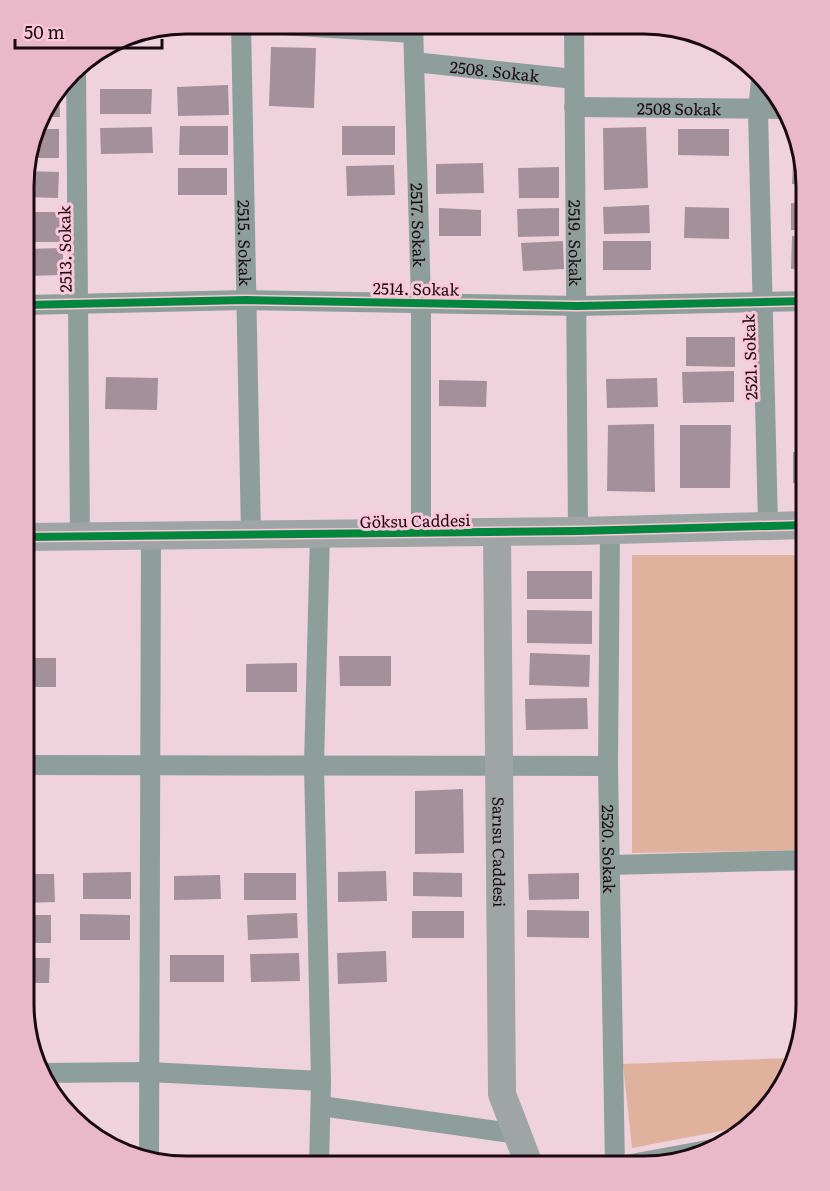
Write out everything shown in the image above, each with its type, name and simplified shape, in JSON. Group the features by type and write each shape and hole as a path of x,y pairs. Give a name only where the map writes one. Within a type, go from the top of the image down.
{"street":[{"name":"2515. Sokak","path":"241,34 251,535"},
{"name":"2517. Sokak","path":"413,34 421,301 421,533"},
{"name":"2519. Sokak","path":"574,34 578,306 578,531"},
{"name":"2508. Sokak","path":"414,62 574,79"},
{"name":"2513. Sokak","path":"76,82 80,537"},
{"name":"2521. Sokak","path":"760,89 758,111 761,304 768,525"},
{"name":"2508 Sokak","path":"574,107 775,110"},
{"name":"2514. Sokak","path":"34,305 78,306 246,300 421,301 578,306 796,302"},
{"name":"Göksu Caddesi","path":"34,537 610,531 796,525"},
{"name":"2520. Sokak","path":"610,531 608,766 615,1156"},
{"name":"Sarısu Caddesi","path":"497,532 502,1094 526,1156"},
{"path":"320,534 314,765 321,1081 320,1156"},
{"path":"149,1151 151,536"},
{"path":"34,765 608,766"},
{"path":"610,865 795,860"},
{"path":"51,1073 149,1072 321,1081"},
{"path":"321,1106 518,1134"}],"shaded area":[{"path":"632,555 796,555 795,850 632,853"},
{"path":"785,1058 780,1072 758,1105 730,1129 632,1148 623,1064"}],"building":[{"path":"271,47 316,48 314,108 269,106"},
{"path":"228,85 229,115 178,116 177,87"},
{"path":"100,89 152,89 151,114 100,114"},
{"path":"59,103 60,117 52,117"},
{"path":"180,126 228,126 228,155 179,155"},
{"path":"342,126 395,126 395,155 342,155"},
{"path":"152,127 153,153 101,154 100,128"},
{"path":"646,127 648,188 604,190 603,128"},
{"path":"46,129 59,129 59,158 37,158"},
{"path":"678,129 729,129 729,156 678,155"},
{"path":"793,162 796,184 792,184"},
{"path":"483,163 484,193 436,194 436,164"},
{"path":"394,165 395,195 347,196 346,166"},
{"path":"559,167 559,198 519,198 518,168"},
{"path":"178,168 227,168 227,195 178,195"},
{"path":"36,171 59,172 58,198 34,197"},
{"path":"791,203 796,203 796,230 791,230"},
{"path":"649,205 650,233 604,234 603,207"},
{"path":"685,207 729,208 729,239 684,238"},
{"path":"439,208 481,210 481,236 439,236"},
{"path":"559,208 559,236 518,237 517,209"},
{"path":"34,212 61,212 61,242 34,242"},
{"path":"792,236 796,236 796,269 791,269"},
{"path":"563,241 564,269 523,271 521,243"},
{"path":"603,241 651,241 651,270 603,270"},
{"path":"63,248 63,275 34,276 34,249"},
{"path":"686,337 735,337 735,367 686,366"},
{"path":"734,371 734,402 683,403 682,372"},
{"path":"106,377 158,378 157,410 105,409"},
{"path":"657,378 658,407 607,408 606,379"},
{"path":"439,380 487,381 486,407 439,406"},
{"path":"654,424 655,492 607,491 608,425"},
{"path":"680,425 731,425 730,488 680,488"},
{"path":"793,452 796,452 796,483 793,483"},
{"path":"527,571 592,571 592,599 527,599"},
{"path":"527,610 592,611 592,644 527,643"},
{"path":"530,653 590,655 589,687 529,685"},
{"path":"339,656 391,656 391,686 340,686"},
{"path":"34,658 56,658 56,687 34,687"},
{"path":"297,663 297,692 246,692 246,664"},
{"path":"587,698 588,729 526,730 525,699"},
{"path":"463,789 464,853 415,854 415,791"},
{"path":"386,871 387,901 338,902 338,872"},
{"path":"131,872 131,899 83,899 83,873"},
{"path":"413,872 462,873 462,897 413,896"},
{"path":"244,873 296,873 296,900 244,900"},
{"path":"579,873 579,899 529,900 528,874"},
{"path":"34,874 54,874 55,902 34,903"},
{"path":"220,875 221,899 174,900 174,876"},
{"path":"527,910 589,911 589,938 527,937"},
{"path":"412,911 464,911 464,938 412,938"},
{"path":"297,913 298,938 248,940 247,915"},
{"path":"80,914 130,915 130,940 80,940"},
{"path":"34,915 51,915 51,943 34,943"},
{"path":"386,951 387,982 338,984 337,953"},
{"path":"299,953 300,981 251,982 250,954"},
{"path":"170,955 224,955 224,982 170,982"},
{"path":"34,958 50,958 49,983 34,983"}],"cycle path":[{"path":"34,305 246,300 578,306 796,301"},
{"path":"34,537 578,531 796,525"}]}
